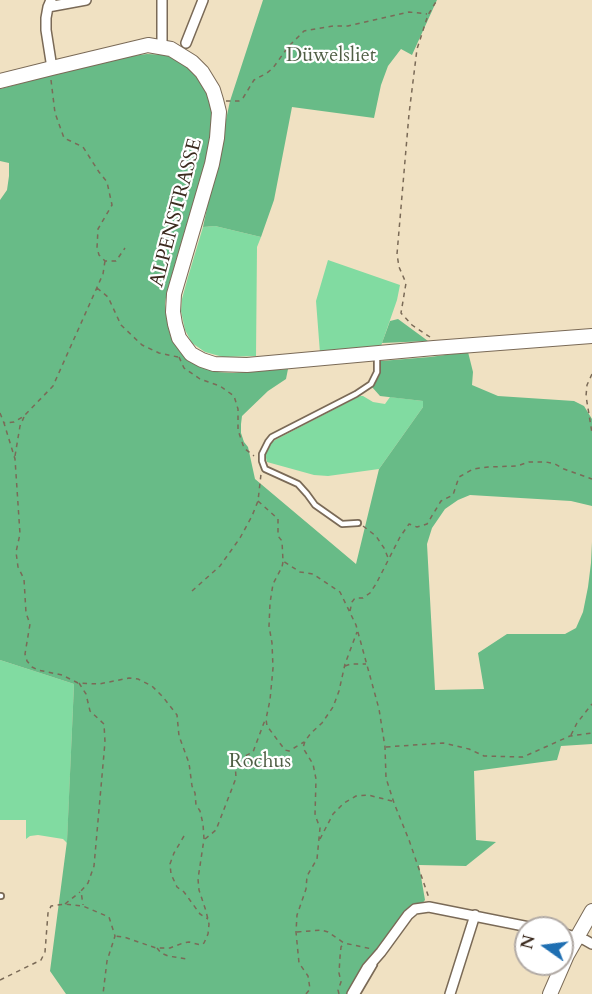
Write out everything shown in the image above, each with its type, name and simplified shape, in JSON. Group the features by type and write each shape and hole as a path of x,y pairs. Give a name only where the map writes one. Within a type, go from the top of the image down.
{"street":[{"path":"52,68 46,30 46,18 50,4 86,0"},
{"path":"162,0 162,47"},
{"path":"186,43 203,0"},
{"name":"ALPENSTRASSE","path":"0,81 148,45 171,49 192,62 202,72 213,90 219,112 218,138 174,294 173,312 174,324 185,347 191,354 214,364 247,365 592,336"},
{"path":"352,994 367,968 415,909 429,907 514,924"},
{"path":"550,994 576,937 592,911"},
{"path":"450,994 475,915"},
{"path":"576,937 592,944"}],"lane":[{"path":"358,523 342,524 315,505 298,484 265,469 262,453 272,437 356,394 370,384 377,372 376,354"},
{"path":"357,994 381,952"}],"path":[{"path":"434,348 434,340 412,325 401,313 406,283 399,267 397,254 411,90 417,49 428,15 437,0"},
{"path":"230,101 239,101 243,98 254,80 267,74 304,31 348,26 409,12 428,15"},
{"path":"52,68 51,85 55,113 64,138 84,147 107,182 112,205 98,229 99,255 105,261 116,261 125,248"},
{"path":"4,423 14,422 24,416 53,386 103,274 105,261"},
{"path":"97,287 108,297 121,325 142,345 159,353 179,357 184,368 200,379 220,386 234,396 238,409 238,430 244,448 257,459"},
{"path":"592,374 587,385 586,396 592,433"},
{"path":"0,413 15,459"},
{"path":"24,416 20,426 15,459 20,534 16,552 18,567 24,579 26,613 30,624 24,654 27,661 38,670 62,675 78,683 99,684 129,678 138,679 152,686 177,715 176,724 189,763 196,805 203,824 204,839 198,879 208,920 208,934 204,943 201,945 183,942 170,948 156,948 136,940 115,936"},
{"path":"350,612 355,598 363,598 370,593 409,524 417,527 427,524 441,501 453,495 459,477 473,469 546,462 592,479"},
{"path":"192,591 220,566 240,538 258,501 262,472"},
{"path":"204,839 216,830 236,778 235,761 253,752 266,719 270,700 273,668 269,626 270,603 273,584 282,567 282,541 278,536 278,519 258,501"},
{"path":"358,523 376,536 389,560"},
{"path":"283,561 300,572 313,574 340,592 350,612 358,632 379,709 385,747 386,778 429,894 429,907"},
{"path":"266,719 267,726 285,750 290,751 304,741 322,723 333,707 344,667 358,632"},
{"path":"344,667 351,664 367,664"},
{"path":"65,904 88,883 94,866 105,742 104,724 90,711 86,694 78,683"},
{"path":"570,736 592,704"},
{"path":"385,747 443,743 469,749 484,756 523,757 570,736 592,733"},
{"path":"304,741 303,748 313,764 316,779 315,815 320,828 317,859 307,876 306,890 297,915 299,963 308,976 310,989 306,994"},
{"path":"319,839 333,814 344,802 356,796 368,795 393,801"},
{"path":"184,836 170,864 171,874 177,887 208,920"},
{"path":"81,891 83,906"},
{"path":"0,980 41,960 45,952 48,913 51,906 65,904 83,906 109,917 115,936 107,961 103,994"},
{"path":"296,932 321,930 344,943 381,952"},
{"path":"339,994 340,957 344,943"},
{"path":"156,948 168,956 188,959"}],"green space":[{"name":"Düwelsliet","path":"263,0 437,0 412,55 401,49 388,66 381,85 374,118 292,107 274,200 261,237 215,226 203,227 230,101"},
{"name":"Rochus","path":"147,54 166,55 189,68 210,100 212,113 207,155 167,291 166,315 172,340 190,361 217,372 288,369 286,379 268,391 242,416 241,433 248,447 255,479 356,564 379,469 423,407 423,401 380,396 372,387 379,376 381,361 468,352 473,372 472,385 498,396 574,401 584,406 592,419 592,506 571,501 470,495 445,509 432,528 427,544 435,690 484,689 478,653 507,634 565,634 576,628 583,612 588,587 592,542 592,744 561,746 557,760 474,771 476,840 496,842 466,866 419,865 425,900 350,994 66,994 50,971 67,841 74,684 0,660 0,200 7,190 9,163 0,161 0,89 89,65"},
{"path":"215,226 261,237 257,247 256,356 223,357 205,352 192,343 185,330 181,311 188,277 203,227"},
{"path":"328,260 400,285 381,346 320,353 316,301"},
{"path":"398,319 428,341 382,343 390,321"},
{"path":"360,396 385,404 390,397 423,401 423,407 379,469 328,476 314,475 267,462 265,454 268,446 275,440"},
{"path":"0,660 74,684 67,843 63,839 38,835 26,839 26,820 0,820"}]}
